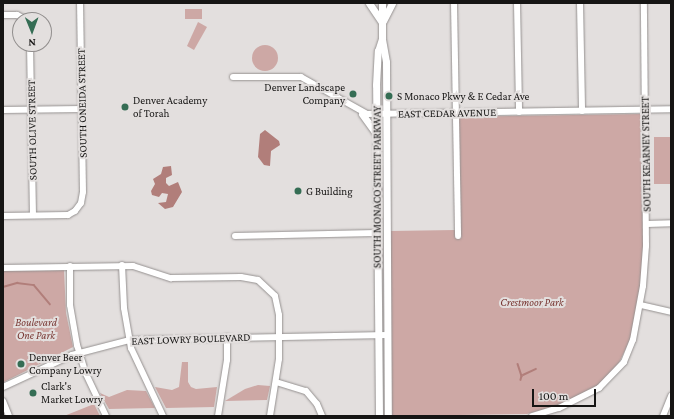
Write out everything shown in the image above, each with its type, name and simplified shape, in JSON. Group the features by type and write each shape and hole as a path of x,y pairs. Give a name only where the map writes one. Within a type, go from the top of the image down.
{"main road":[{"path":"369,3 382,23"},
{"name":"SOUTH MONACO STREET PARKWAY","path":"382,3 382,39 386,60 388,416"},
{"path":"382,23 392,3"},
{"name":"SOUTH MONACO STREET PARKWAY","path":"380,416 376,233 376,134 377,59 382,39"},
{"path":"362,114 376,134"},
{"path":"376,198 380,210 380,223 386,229"},
{"path":"376,233 382,240 386,269"}],"street":[{"name":"SOUTH ONEIDA STREET","path":"33,216 70,214 81,203 83,192 80,3"},
{"path":"454,3 458,236"},
{"path":"518,3 519,112"},
{"path":"580,3 582,111"},
{"name":"SOUTH KEARNEY STREET","path":"532,416 559,408 587,396 608,381 630,351 640,305 647,224 644,3"},
{"name":"SOUTH OLIVE STREET","path":"30,52 33,216"},
{"path":"233,77 301,77 362,114"},
{"path":"3,110 82,109"},
{"name":"EAST CEDAR AVENUE","path":"362,114 671,109"},
{"path":"3,216 33,216"},
{"path":"647,224 671,223"},
{"path":"235,236 376,233"},
{"path":"122,265 124,308 129,340 139,368 163,416"},
{"path":"3,268 122,265 140,267 171,278 241,277 258,280 272,292 276,300 280,336 276,382 270,416"},
{"path":"70,266 71,316 79,353 106,416"},
{"path":"640,305 671,312"},
{"name":"EAST LOWRY BOULEVARD","path":"3,387 79,353 129,340 387,335"},
{"path":"218,416 226,366 227,337"},
{"path":"276,382 306,390 318,404 322,416"},
{"path":"664,416 671,396"},
{"path":"3,401 9,416"}],"green space":[{"path":"185,9 202,9 202,19 185,19"},
{"path":"198,22 207,27 194,50 187,46"},
{"path":"265,45 274,49 278,58 274,67 265,71 256,67 252,58 256,49"},
{"name":"Crestmoor Park","path":"641,114 644,240 641,286 631,338 616,369 600,385 566,403 527,414 391,416 390,231 455,230 453,117"},
{"path":"654,137 671,137 671,184 654,184"},
{"name":"Boulevard One Park","path":"64,270 66,313 73,347 4,382 3,271"},
{"path":"182,362 188,362 188,382 191,387 196,389 217,387 214,407 166,408 155,387 172,390 179,387"},
{"path":"258,385 270,386 267,400 225,401 245,389"},
{"path":"127,390 146,391 155,408 109,409 100,393 109,397"},
{"path":"94,404 100,416 64,416"}],"shaded area":[{"path":"265,130 279,141 280,145 271,151 270,166 264,165 258,157 260,134"},
{"path":"171,166 172,175 166,178 166,183 169,186 178,182 182,192 173,207 165,209 158,203 166,202 168,194 162,193 159,197 152,195 151,191 155,184 153,179 161,174 163,167"}],"waterway":[{"path":"3,287 17,283 34,285 50,304"},
{"path":"518,364 522,376 521,380"},
{"path":"523,375 536,369"}],"place":[{"name":"Denver Landscape Company","path":"353,94"},
{"name":"S Monaco Pkwy & E Cedar Ave","path":"389,96"},
{"name":"Denver Academy of Torah","path":"125,107"},
{"name":"G Building","path":"298,191"},
{"name":"Denver Beer Company Lowry","path":"21,364"},
{"name":"Clark's Market Lowry","path":"33,393"}]}
